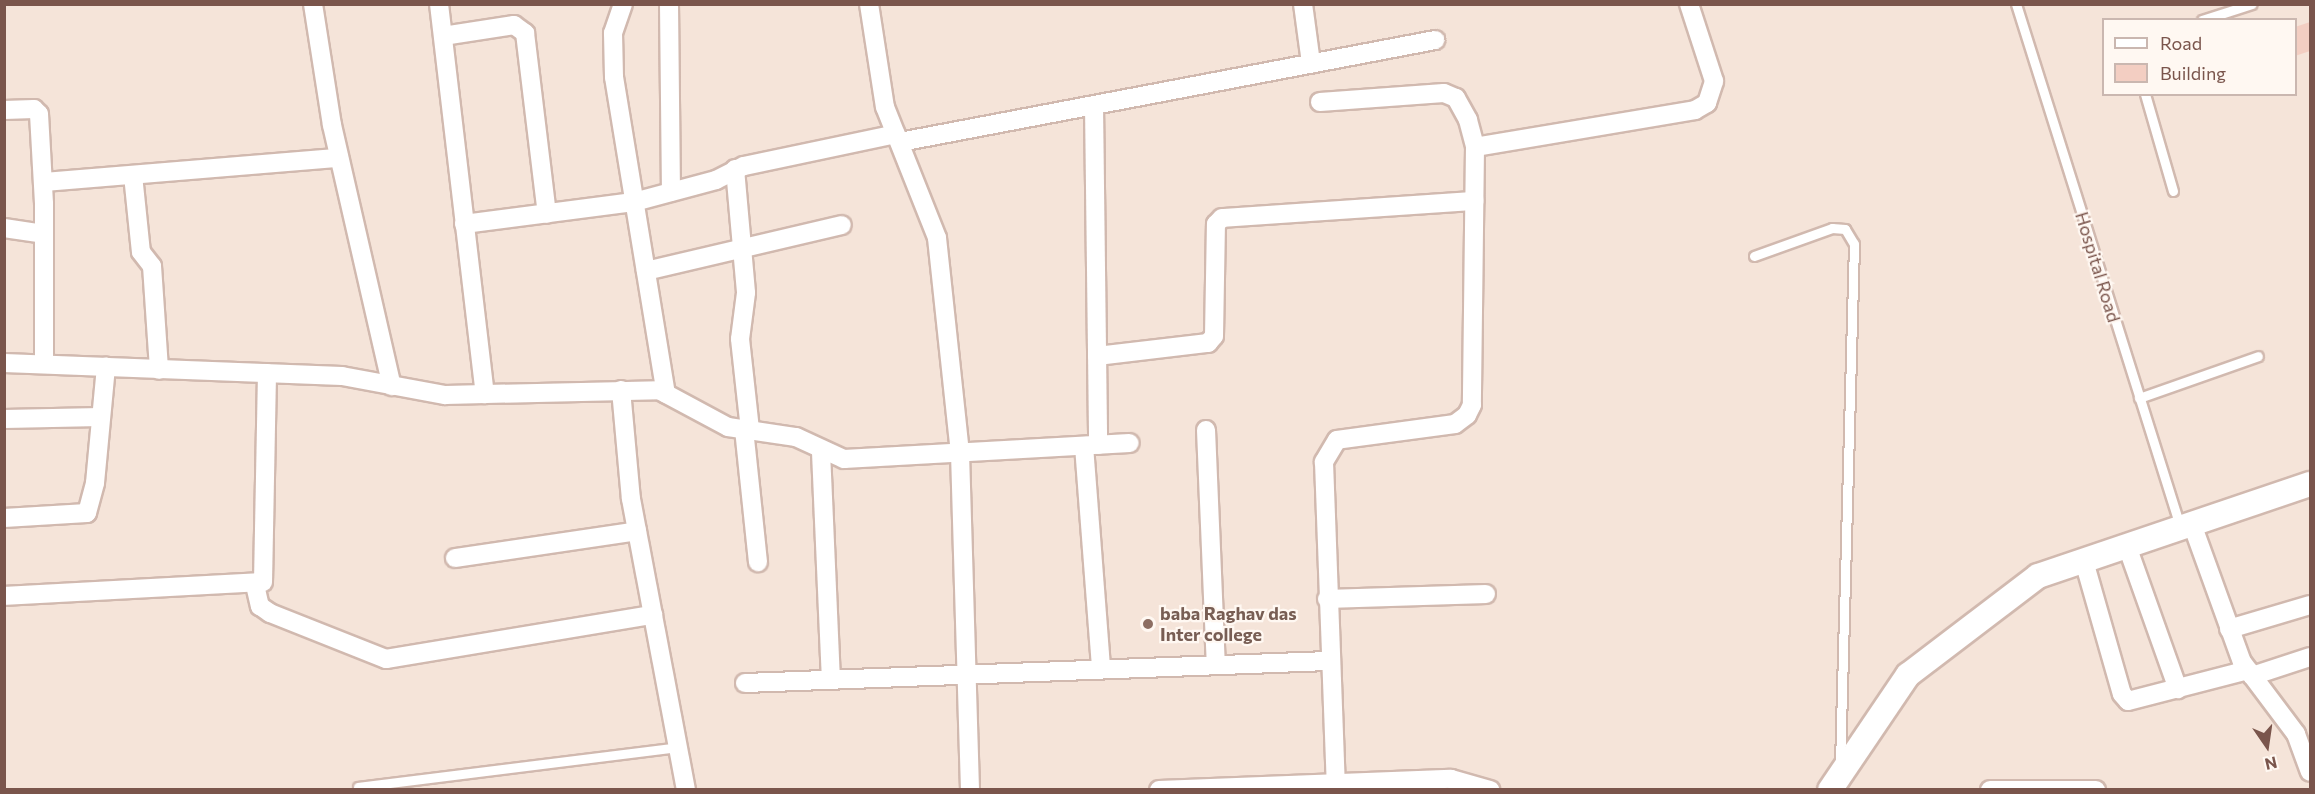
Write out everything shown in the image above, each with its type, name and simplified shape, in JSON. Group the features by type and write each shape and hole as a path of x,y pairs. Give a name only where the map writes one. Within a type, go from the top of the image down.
{"main road":[{"path":"1835,780 1908,675 2038,576 2310,484"}],"street":[{"path":"313,4 339,158 392,386"},
{"path":"440,4 485,394"},
{"path":"623,4 612,52 666,394"},
{"path":"669,4 671,192"},
{"path":"869,4 883,95 937,238 960,453 970,789"},
{"path":"1303,4 1311,63"},
{"path":"1475,147 1695,110 1707,104 1714,81 1689,4"},
{"path":"443,36 513,25 525,33 547,214"},
{"path":"464,224 634,202 716,180 735,170 1435,40"},
{"path":"1320,102 1444,93 1456,98 1468,120 1475,147 1472,405 1455,424 1337,440 1328,448 1327,599 1336,787"},
{"path":"1094,105 1097,356 1091,446 1101,668"},
{"path":"4,110 38,111 44,182 44,364"},
{"path":"44,182 339,158"},
{"path":"735,170 746,293 740,339 758,562"},
{"path":"133,175 141,252 152,266 159,370"},
{"path":"1097,356 1208,343 1214,336 1216,224 1222,218 1474,201"},
{"path":"646,271 842,225"},
{"path":"4,228 45,234"},
{"path":"4,363 342,376 445,395 621,390 666,394 728,427 796,437 821,452 844,459 1130,443"},
{"path":"4,518 87,513 106,367"},
{"path":"4,596 255,585 262,582 266,569 267,373"},
{"path":"621,390 637,531 686,789"},
{"path":"4,419 101,417"},
{"path":"1206,430 1216,664"},
{"path":"821,452 831,678"},
{"path":"2186,526 2250,673 2296,734 2310,772"},
{"path":"455,558 637,531"},
{"path":"2127,546 2178,689"},
{"path":"2084,561 2122,694 2128,701 2139,702 2178,689 2310,657"},
{"path":"255,585 260,606 270,613 386,659 652,615"},
{"path":"1327,599 1486,594"},
{"path":"2229,629 2310,605"},
{"path":"745,683 1329,661"},
{"path":"1159,789 1336,787 1451,779 1490,789"},
{"path":"1990,789 2096,789"}],"lane":[{"name":"Hospital Road","path":"2016,4 2139,398 2186,526"},
{"path":"2208,18 2252,4"},
{"path":"2146,96 2173,191"},
{"path":"1754,256 1832,228 1845,229 1854,244 1835,780"},
{"path":"2139,398 2258,356"},
{"path":"358,787 678,747"}],"shaded area":[{"path":"5,5 2310,5 2310,789 5,789"}],"building":[{"path":"2310,22 2310,51 2297,55 2297,26"}],"place":[{"name":"baba Raghav das Inter college","path":"1148,624"}]}
